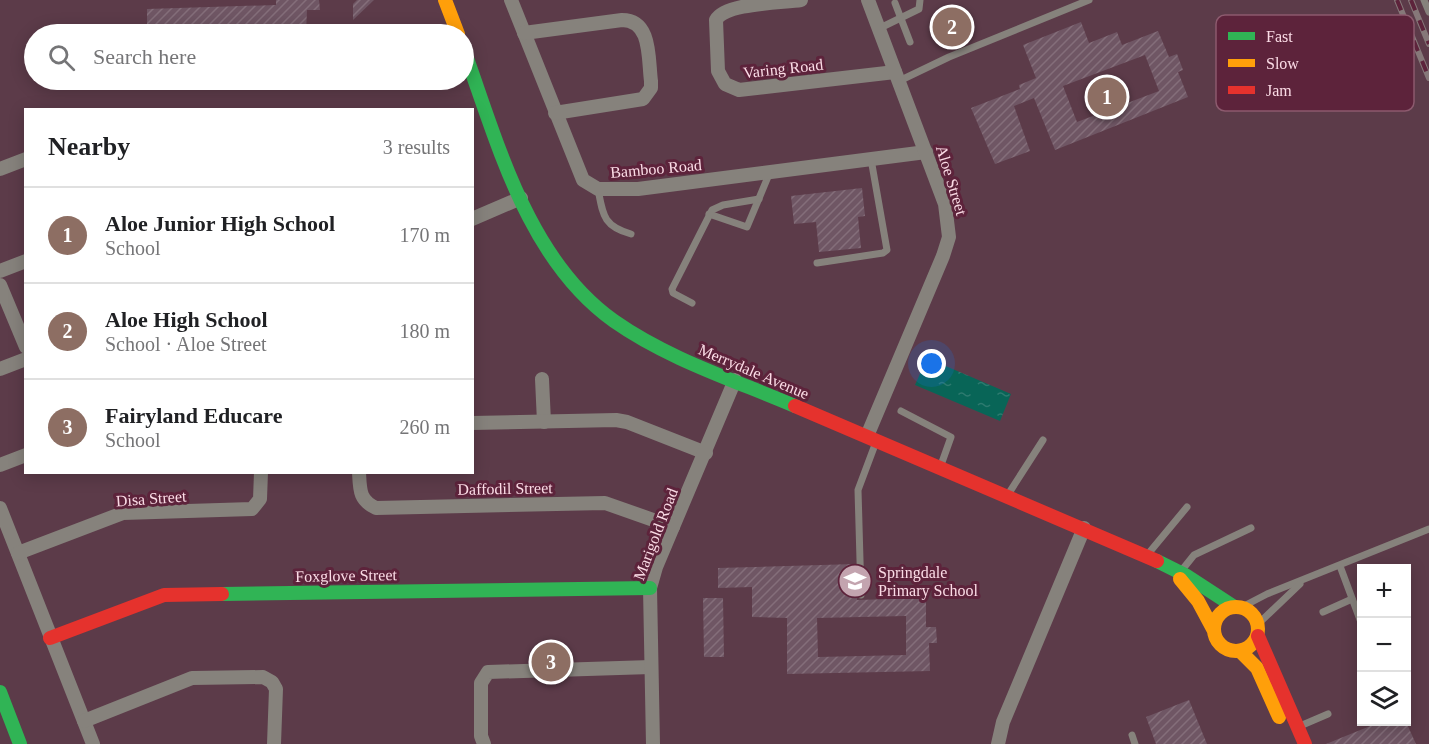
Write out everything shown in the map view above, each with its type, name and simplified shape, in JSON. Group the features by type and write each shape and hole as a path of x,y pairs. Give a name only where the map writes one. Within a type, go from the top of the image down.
{"street":[{"path":"445,0 454,24"},
{"name":"Bamboo Road","path":"511,0 583,180 598,189 638,189 926,152"},
{"name":"Varing Road","path":"801,0 732,8 720,13 716,20 718,71 725,84 739,90 897,77"},
{"name":"Aloe Street","path":"868,0 945,204 949,237 872,438"},
{"path":"524,33 622,20 634,21 644,31 651,88 643,99 555,113"},
{"name":"Merrydale Avenue","path":"474,76 521,198 549,253 567,277 594,305 626,329 663,350 1147,555 1237,606"},
{"path":"0,169 24,160"},
{"path":"474,218 521,198"},
{"path":"0,271 24,262"},
{"path":"0,285 24,342"},
{"path":"0,369 24,360"},
{"path":"542,379 544,422"},
{"name":"Marigold Road","path":"653,744 650,588 735,380"},
{"path":"474,423 627,422 706,453"},
{"path":"0,465 24,456"},
{"name":"Disa Street","path":"18,553 123,513 252,509 260,499 261,474"},
{"name":"Daffodil Street","path":"359,474 362,498 376,508 605,502 673,527"},
{"path":"0,508 93,744"},
{"path":"998,744 1003,722 1084,528"},
{"name":"Merrydale Avenue","path":"1177,572 1214,629"},
{"name":"Foxglove Street","path":"50,638 164,596 539,588 650,588"},
{"path":"1291,744 1257,668 1239,651 1221,646 1214,629 1218,616 1237,606 1252,613 1305,744"},
{"path":"1239,651 1251,646 1258,630"},
{"path":"484,744 481,736 480,689 482,679 488,672 651,667"},
{"path":"84,721 192,678 263,677 272,682 276,689 274,744"},
{"path":"0,693 20,744"}],"lane":[{"path":"878,29 901,20 919,9 920,0"},
{"path":"897,77 1089,0"},
{"path":"1424,0 1429,12"},
{"path":"895,3 910,42"},
{"path":"817,263 883,253 887,250 871,159"},
{"path":"709,214 747,227 770,172"},
{"path":"598,189 602,211 611,226 631,234"},
{"path":"692,303 673,293 672,289 709,214 723,205 759,199"},
{"path":"902,411 951,437 949,449 940,467"},
{"path":"861,595 858,490 872,438"},
{"path":"1007,495 1043,440"},
{"path":"1147,555 1157,540 1187,507"},
{"path":"1177,572 1194,555 1251,528"},
{"path":"1237,606 1302,582 1429,529"},
{"path":"1420,532 1429,534"},
{"path":"1340,566 1359,618"},
{"path":"1258,630 1302,582"},
{"path":"1323,612 1352,599"},
{"path":"1298,727 1328,714"},
{"path":"1132,735 1135,744"}],"water":[{"path":"927,358 1011,394 1000,421 915,385"}],"building":[{"path":"276,0 319,0 320,10 307,10 306,24 147,24 147,9 276,5"},
{"path":"357,0 374,0 353,20 353,4"},
{"path":"1081,22 1089,43 1117,32 1122,45 1158,31 1169,57 1177,54 1183,70 1178,72 1188,97 1055,150 1034,98 1014,106 1030,151 995,164 971,108 1020,89 1019,85 1036,78 1023,45","holes":["1145,55 1159,91 1077,122 1063,86"]},
{"path":"862,188 865,216 858,217 861,248 819,252 816,222 794,224 791,196"},
{"path":"855,564 857,600 926,598 926,627 936,627 937,643 929,643 930,671 787,674 787,618 752,617 752,587 718,588 718,568","holes":["906,616 906,655 818,657 817,618"]},
{"path":"703,598 723,598 724,657 704,657"},
{"path":"1189,700 1207,744 1156,744 1146,717"},
{"path":"1370,726 1408,726 1416,744 1326,744"}],"railway":[{"path":"1397,0 1403,15"},
{"path":"1411,0 1429,44"},
{"path":"1414,41 1429,78"}],"traffic: fast":[{"path":"474,78 520,198 559,266 584,296 614,321 656,347 795,406"},
{"path":"1157,561 1187,576 1233,606"},
{"path":"222,594 650,588"},
{"path":"0,692 20,744"}],"traffic: slow":[{"path":"445,0 454,24"},
{"path":"1180,579 1198,601 1213,629"},
{"path":"1236,607 1245,608 1252,613 1257,620 1258,629 1257,638 1252,645 1245,650 1236,651 1227,650 1220,645 1215,638 1214,629 1215,620 1220,613 1227,608 1236,607"},
{"path":"1240,651 1257,668 1279,717"}],"traffic: jam":[{"path":"795,406 1157,561"},
{"path":"50,638 164,595 222,594"},
{"path":"1258,636 1305,744"}],"place":[{"name":"Aloe High School","path":"952,27"},
{"name":"Aloe Junior High School","path":"1107,97"},
{"name":"Springdale Primary School","path":"855,581"},
{"name":"Fairyland Educare","path":"551,662"}]}
